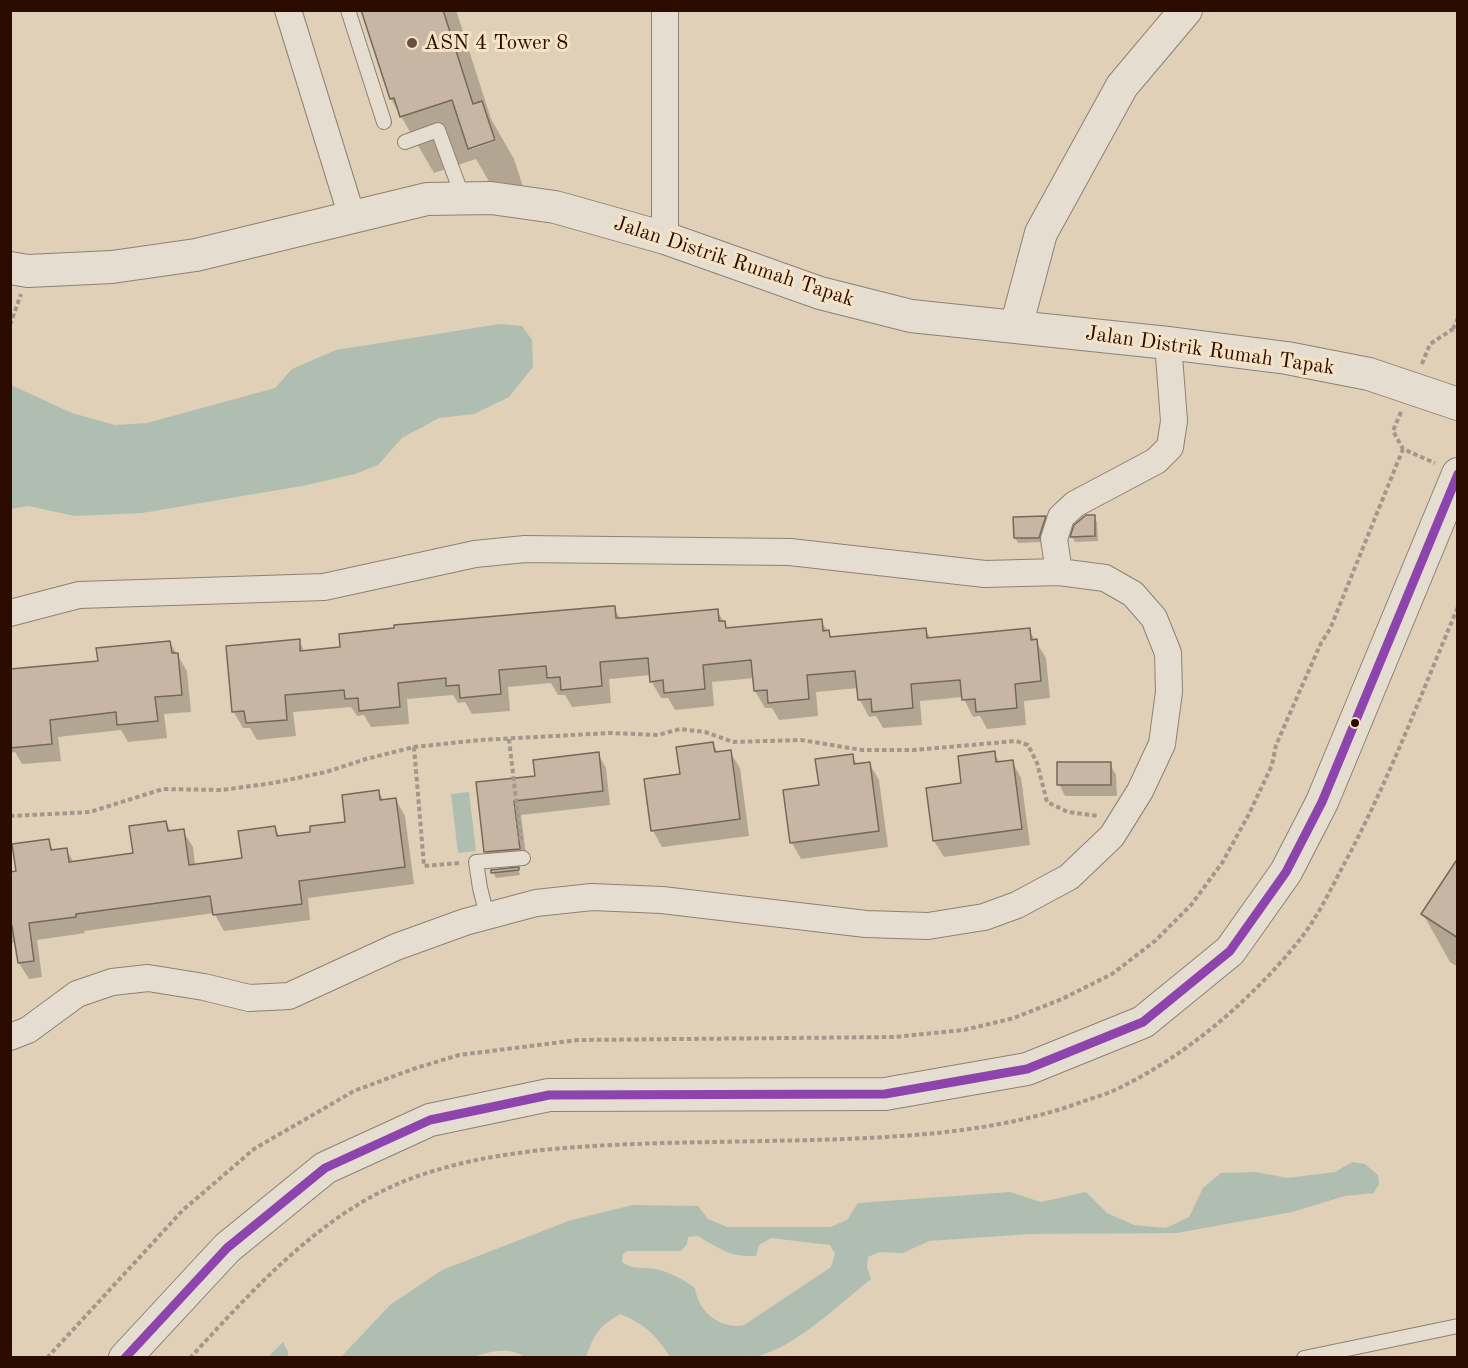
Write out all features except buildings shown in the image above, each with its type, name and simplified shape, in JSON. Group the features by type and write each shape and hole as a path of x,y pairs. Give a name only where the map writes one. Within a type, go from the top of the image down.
{"street":[{"path":"665,10 665,238"},
{"path":"1016,327 1041,233 1122,86 1186,10"},
{"path":"294,12 352,217"},
{"name":"Jalan Distrik Rumah Tapak","path":"10,268 28,271 112,267 196,255 427,199 491,198 555,207 665,238 820,293 910,316 1287,358 1369,374 1458,404"},
{"path":"1059,572 1054,539 1061,517 1074,504 1156,461 1170,447 1174,421 1168,343"},
{"path":"125,1358 227,1248 326,1168 430,1120 549,1095 885,1094 1027,1069 1143,1022 1230,951 1286,872 1322,802 1458,474"},
{"path":"10,613 80,595 324,587 475,554 525,549 790,552 985,574 1059,572 1105,578 1133,594 1154,618 1168,653 1169,692 1162,744 1140,791 1112,836 1069,877 1017,905 984,917 928,926 866,924 662,900 592,897 536,903 465,921 396,947 289,996 249,998 204,987 148,978 112,981 77,994 28,1030 10,1037"}],"lane":[{"path":"348,10 384,122"},
{"path":"405,142 438,130 463,198"},
{"path":"487,916 476,862 522,858"},
{"path":"1304,1358 1458,1326"}],"path":[{"path":"1453,329 1458,318"},
{"path":"47,1358 183,1210 254,1149 354,1090 459,1055 578,1040 895,1037 964,1030 1014,1018 1062,999 1112,974 1155,941 1191,905 1222,863 1250,814 1272,765 1276,745 1321,643 1330,629 1403,449"},
{"path":"190,1358 264,1278 310,1239 357,1206 411,1179 474,1159 535,1151 627,1144 856,1139 936,1134 1000,1125 1053,1112 1116,1089 1159,1064 1216,1025 1262,984 1301,938 1332,887 1367,821 1458,607"},
{"path":"10,816 90,812 163,789 222,790 273,783 326,772 414,747 480,740 610,733 657,735 680,729 705,732 733,742 801,740 862,750 915,750 1016,741 1028,745 1037,763 1047,801 1068,812 1123,818"},
{"path":"509,739 522,858"},
{"path":"414,747 424,866 476,862"}],"shaded area":[{"path":"500,324 522,326 532,340 533,367 509,397 474,414 439,418 402,438 378,465 355,474 302,486 142,513 75,516 28,506 11,509 11,385 72,413 115,425 147,423 275,388 292,369 336,350"},
{"path":"469,792 476,851 458,853 451,794"},
{"path":"1352,1162 1365,1164 1378,1175 1379,1184 1374,1193 1345,1196 1292,1212 1177,1233 1030,1234 929,1241 903,1253 879,1252 868,1257 867,1267 871,1279 829,1314 780,1347 748,1358 670,1357 649,1331 620,1314 598,1332 586,1357 524,1357 506,1351 473,1357 341,1357 390,1305 442,1270 571,1220 633,1205 698,1206 708,1219 727,1227 830,1227 847,1220 858,1203 1010,1192 1041,1202 1086,1192 1107,1213 1134,1225 1166,1228 1189,1217 1203,1188 1221,1173 1256,1172 1287,1178 1335,1172","holes":["698,1236 726,1251 739,1255 756,1256 759,1245 771,1238 830,1245 835,1254 831,1267 744,1325 727,1325 706,1312 697,1297 695,1288 681,1279 661,1270 634,1267 622,1262 623,1254 627,1251 681,1251 687,1244 688,1237"]},
{"path":"283,1342 288,1357 268,1357"}],"transit line":[{"path":"125,1358 227,1248 325,1168 430,1120 549,1095 885,1094 1027,1069 1143,1022 1230,951 1286,872 1322,802 1458,474"}],"place":[{"name":"ASN 4 Tower 8","path":"412,43"}]}
